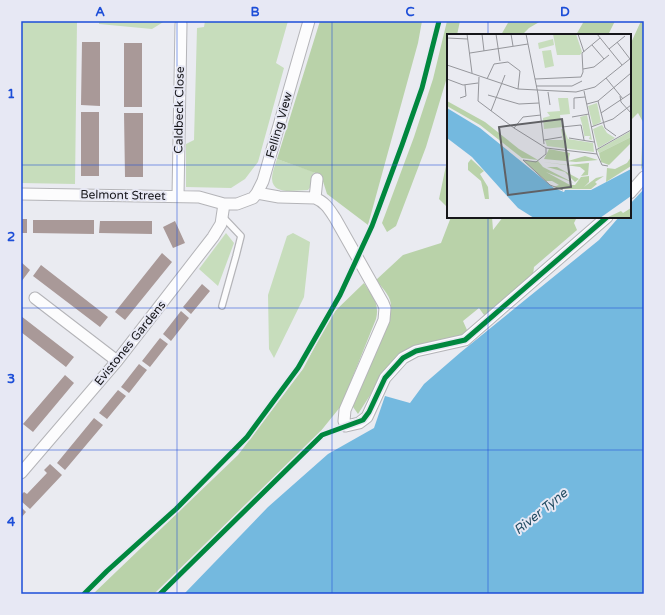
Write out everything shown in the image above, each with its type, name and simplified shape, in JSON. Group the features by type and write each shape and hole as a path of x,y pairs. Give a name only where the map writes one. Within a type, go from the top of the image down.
{"street":[{"name":"Felling View","path":"257,193 263,181 309,21"},
{"name":"Caldbeck Close","path":"178,196 181,24"},
{"path":"631,192 644,177"},
{"path":"315,198 317,179"},
{"path":"224,204 238,204 246,201 257,193 279,197 315,198 321,200 327,205 335,218 380,298 385,308 384,320 345,410 344,421 346,426 359,423 367,416 385,378 403,358 416,350 465,340 607,218"},
{"name":"Belmont Street","path":"21,194 199,197 224,204"},
{"name":"Evistones Gardens","path":"22,469 117,361 213,236 221,224 224,204"},
{"path":"35,298 117,361"}],"lane":[{"path":"222,217 241,236 222,306"}],"green space":[{"path":"21,21 77,21 75,184 21,183"},
{"path":"99,21 165,21 152,29 99,24"},
{"path":"205,21 288,21 276,63 284,68 258,162 245,179 231,188 186,187 186,144 194,140 197,28 204,27"},
{"path":"320,21 422,21 418,43 368,225 327,194 321,175 277,159"},
{"path":"447,21 460,21 457,34 447,34 447,77 426,147 396,226 387,232 382,223 414,137 433,79"},
{"path":"509,21 541,21 529,28 523,34 502,34"},
{"path":"584,21 615,21 608,34 577,34"},
{"path":"641,21 644,21 644,163 641,170 643,122 638,113 631,120 631,43"},
{"path":"277,159 314,172 312,185 308,190 286,191 276,188 272,179"},
{"path":"447,161 447,207 439,199"},
{"path":"451,218 492,218 493,230 502,218 576,218 574,223 577,230 534,267 533,275 491,313 484,315 479,308 463,321 467,330 464,335 387,369 358,414 351,404 391,313 391,303 389,298 376,280 403,255 441,243"},
{"path":"226,233 234,243 218,286 199,269"},
{"path":"293,233 310,242 304,297 274,358 269,349 268,295 287,236"},
{"path":"364,283 376,304 376,319 341,406 320,432 154,594 93,594 238,455 303,369 332,314"}],"water":[{"name":"River Tyne","path":"644,189 644,594 184,594 268,507 328,454 374,428 385,396 410,403 424,384 461,352 599,240 618,218 631,218 631,203"}],"building":[{"path":"82,42 100,42 100,106 81,105"},
{"path":"124,43 142,43 142,107 124,107"},
{"path":"81,112 99,112 99,176 81,176"},
{"path":"124,113 143,113 143,177 125,177"},
{"path":"21,219 27,219 27,233 21,233"},
{"path":"33,220 94,220 94,234 33,233"},
{"path":"100,221 152,221 152,234 99,233"},
{"path":"175,221 185,243 173,248 163,227"},
{"path":"162,253 172,262 125,320 115,312"},
{"path":"21,262 30,270 21,282"},
{"path":"41,265 108,317 100,327 33,276"},
{"path":"202,284 210,291 191,314 183,307"},
{"path":"181,311 189,318 171,341 163,334"},
{"path":"21,316 74,357 66,367 21,332"},
{"path":"160,338 168,344 150,367 142,361"},
{"path":"139,364 147,370 129,393 121,387"},
{"path":"65,375 74,383 33,432 23,424"},
{"path":"118,390 126,396 107,419 99,413"},
{"path":"94,418 103,425 65,470 57,463"},
{"path":"50,464 62,475 30,509 21,501 21,495 24,492 27,494 47,473 44,470"},
{"path":"21,507 26,512 21,518"}],"cycle path":[{"path":"84,594 107,571 176,509 247,437 298,368 340,295 372,226 422,88 439,21"},
{"path":"160,594 322,435 363,420 369,412 385,378 403,358 416,351 465,340 606,218"}]}
